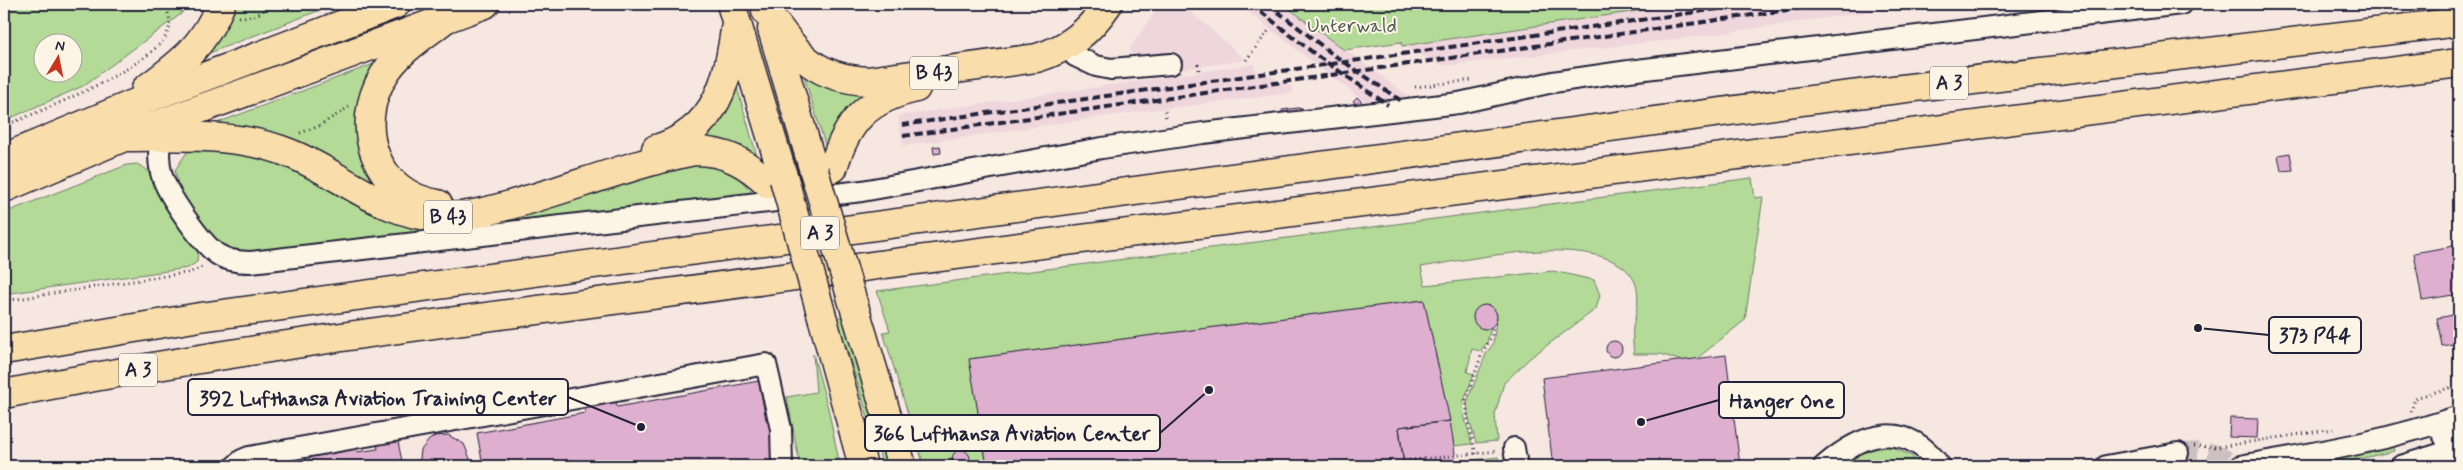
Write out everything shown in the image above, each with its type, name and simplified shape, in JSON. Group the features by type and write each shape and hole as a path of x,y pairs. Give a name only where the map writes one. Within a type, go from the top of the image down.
{"highway":[{"name":"B 43","path":"11,185 118,126 396,4"},
{"name":"B 43","path":"4,158 118,126 485,4"},
{"name":"B 43","path":"765,8 796,50 817,69 847,80 867,81 1036,58 1054,52 1086,32 1108,4"},
{"name":"B 43","path":"824,170 838,153 853,122 866,109 884,97 929,85 1056,64 1075,56 1106,33 1128,4"},
{"name":"B 43","path":"118,126 190,55 200,42 220,7"},
{"name":"B 43","path":"765,8 824,170 826,210 902,466"},
{"name":"B 43","path":"448,16 396,60 385,72 376,88 368,121 369,137 378,163 388,175 421,201 449,205 485,200 662,147 686,136 703,121 719,97 732,52 734,13"},
{"name":"B 43","path":"734,13 777,182 792,208 862,466"},
{"name":"A 3","path":"4,350 210,316 1420,151 1835,96 2459,22"},
{"name":"A 3","path":"4,394 274,348 928,258 1806,144 2459,63"},
{"name":"B 43","path":"118,126 160,137 215,137 277,149 302,159 394,207 437,217 455,217 497,209 694,151 716,152 736,159 777,182"}],"street":[{"path":"160,137 158,154 162,176 184,214 205,243 218,255 233,261 251,262 862,191 1203,132 1458,103 1553,82 1629,71 2181,4"},
{"path":"1075,56 1096,66 1111,69 1171,64"},
{"path":"235,466 249,457 766,364 781,429 782,466"},
{"path":"2237,457 2373,442 2459,416"},
{"path":"2401,466 2457,455 2437,424"},
{"path":"2434,461 2437,424"},
{"path":"1824,466 1850,446 1870,436 1894,436 1908,439 1935,461"},
{"path":"2102,462 2185,450"}],"path":[{"path":"4,126 114,76 152,53 167,35 170,23 170,14 164,4"},
{"path":"220,7 234,17 252,17 264,12 271,4"},
{"path":"1246,60 1270,29"},
{"path":"1198,64 1199,70"},
{"path":"1415,87 1466,80"},
{"path":"294,135 319,126 376,88"},
{"path":"1165,111 1167,124"},
{"path":"4,301 191,272 207,265 218,255"},
{"path":"1476,454 1468,422 1466,400 1482,353 1492,336 1493,326"},
{"path":"2406,417 2411,414 2415,398 2449,388 2459,393"},
{"path":"2185,450 2218,447 2323,429 2343,428"},
{"path":"2218,447 2237,457"},
{"path":"1404,461 1476,454 1515,457"},
{"path":"1420,459 1421,466"},
{"path":"2060,466 2102,462"}],"shaded area":[{"path":"1160,4 1182,4 1246,60 1172,71 1136,60 1131,56 1130,49"},
{"path":"1238,4 1283,4 1415,101 1371,107"},
{"path":"1684,4 1921,4 1696,37 1444,66 1402,46"},
{"path":"1254,64 1255,69 1292,87 1293,93 1130,113 903,146 898,116"}],"green space":[{"path":"4,4 187,4 181,14 83,86 4,121"},
{"path":"230,4 336,4 199,57"},
{"name":"Unterwald","path":"1283,4 1684,4 1402,46 1401,42 1344,50"},
{"path":"379,62 375,69 390,190 201,129"},
{"path":"802,70 868,93 826,148"},
{"path":"734,77 759,163 700,144"},
{"path":"213,148 257,154 392,218 702,160 729,167 757,198 256,257 221,249 195,220 179,191 175,170 187,152"},
{"path":"137,164 146,169 198,250 197,262 188,268 4,294 4,213 127,165"},
{"path":"1752,178 1755,198 1763,197 1745,320 1690,364 1661,354 1634,354 1633,330 1638,299 1635,282 1621,265 1598,255 1569,251 1536,251 1503,254 1421,267 1425,285 1553,271 1594,280 1600,295 1596,309 1530,358 1504,383 1495,414 1497,441 1476,443 1468,415 1467,402 1486,354 1493,344 1497,314 1492,307 1487,306 1479,307 1473,317 1480,327 1491,327 1487,343 1480,351 1472,349 1467,372 1474,374 1463,403 1464,415 1472,444 1454,446 1424,300 970,359 987,466 924,466 883,332 890,331 877,291"},
{"path":"837,317 846,317 891,466 883,466"},
{"path":"813,354 828,408 840,466 800,466 787,397 816,392"},
{"path":"1882,443 1910,455 1923,466 1840,466 1851,457"},
{"path":"2392,445 2394,451 2329,466 2291,466"},
{"path":"1498,457 1500,466 1457,466 1456,462"}],"building":[{"path":"1357,97 1363,103 1359,107 1353,101"},
{"path":"1302,109 1303,113 1283,118 1282,110"},
{"path":"940,146 941,153 934,154 933,147"},
{"path":"2290,153 2293,170 2281,171 2278,155"},
{"path":"2459,245 2459,294 2422,300 2414,253"},
{"path":"1424,300 1450,421 1399,427 1404,466 987,466 969,359"},
{"path":"1485,305 1493,309 1497,317 1493,325 1485,329 1477,325 1473,317 1477,309"},
{"path":"2459,314 2459,343 2442,346 2437,318"},
{"path":"1614,341 1620,343 1622,349 1620,355 1614,357 1608,355 1606,349 1608,343"},
{"path":"1726,355 1740,466 1553,466 1542,378"},
{"path":"759,381 766,420 770,420 775,445 771,446 775,466 483,466 477,433 585,413 584,409 616,402 617,407"},
{"path":"2230,418 2258,419 2257,438 2229,437"},
{"path":"1450,421 1457,466 1404,466 1399,427"},
{"path":"448,435 464,444 473,466 419,466 421,450 429,440 435,436"},
{"path":"397,437 403,466 286,466 306,462 305,454 355,445 357,452 378,449 376,440"},
{"path":"961,450 967,453 970,459 967,465 961,468 955,465 952,459 955,453"},
{"path":"284,458 286,466 260,466 259,463"}],"tunnel":[{"path":"2178,453 2201,452 2214,454 2232,466"}],"railway":[{"path":"1251,4 1316,55 1388,105"},
{"path":"1268,4 1331,53 1403,102"},
{"path":"902,125 1753,4"},
{"path":"903,136 1830,4"}],"place":[{"name":"373 P44","path":"2198,328"},
{"name":"366 Lufthansa Aviation Center","path":"1209,390"},
{"name":"Hanger One","path":"1641,422"},
{"name":"392 Lufthansa Aviation Training Center","path":"641,427"}]}
